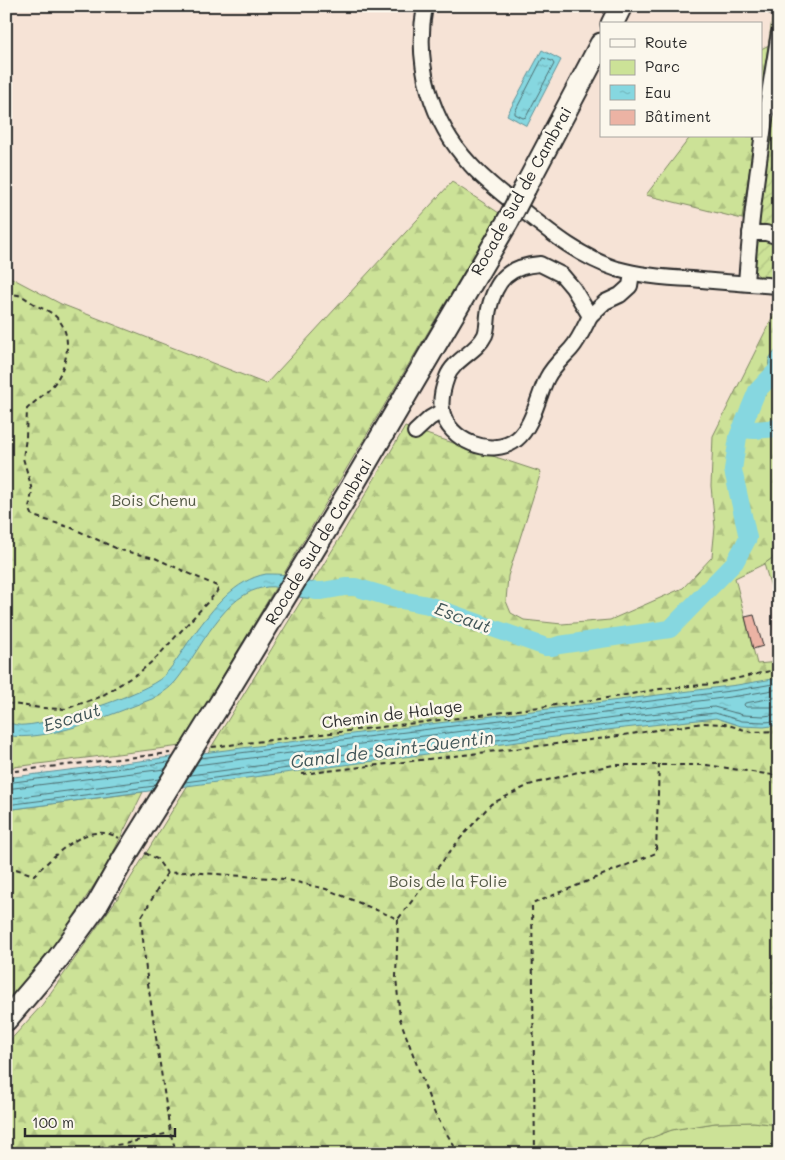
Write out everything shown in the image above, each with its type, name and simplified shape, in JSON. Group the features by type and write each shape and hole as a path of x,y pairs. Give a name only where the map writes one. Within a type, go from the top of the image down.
{"highway":[{"path":"613,22 621,6"},
{"name":"Rocade Sud de Cambrai","path":"6,1020 56,960 97,905 129,849 347,495 508,221 600,46"}],"street":[{"path":"425,6 422,41 426,79 438,117 457,148 479,174 559,239 591,258 632,273 670,278 779,286"},
{"path":"773,6 779,10"},
{"path":"746,283 750,233 779,33"},
{"path":"750,233 766,233 779,237"},
{"path":"590,316 573,288 562,275 552,269 540,264 528,265 511,271 498,283 489,309 486,334 480,344 460,359 448,374 442,394 442,411 447,424 458,436 467,442 484,448 502,447 517,440 526,429 547,378 555,365 572,348 590,316 605,302 620,295 630,286 632,273"},
{"path":"415,432 430,418 442,411"}],"path":[{"path":"6,293 27,297 34,304 56,317 63,327 67,338 67,351 59,377 46,393 27,408 23,458 32,492 29,508 33,516 72,528 120,550 155,558 219,587 216,593 157,657 140,672 100,696 60,709 6,703"},
{"name":"Chemin de Halage","path":"208,748 474,716 660,689 712,684 779,668"},
{"path":"302,774 598,739 703,723 724,724 751,732 779,731"},
{"path":"6,772 175,752"},
{"path":"535,1154 532,904 656,853 659,764"},
{"path":"462,1154 456,1149 435,1114 400,1019 396,977 398,919 459,840 491,804 529,785 612,765 707,765 779,776"},
{"path":"16,870 34,875 65,845 96,832 116,836 129,849 157,859 167,873"},
{"path":"167,873 189,872 284,879 326,889 398,919"},
{"path":"167,873 141,918 147,980 170,1132 177,1154"},
{"path":"82,1154 99,1147 124,1144 170,1132"}],"green space":[{"path":"774,6 779,6 779,279 763,278 755,272 751,259 754,221 742,219 755,138 762,138 762,86"},
{"path":"769,45 762,87 762,48"},
{"path":"689,138 755,138 742,219 646,195"},
{"name":"Bois Chenu","path":"452,182 499,213 181,746 6,768 6,275 61,304 266,384"},
{"name":"Bois de la Folie","path":"779,304 779,349 776,350 777,371 779,371 779,553 764,564 735,578 757,664 779,662 779,1125 753,1122 715,1123 672,1130 643,1141 634,1154 6,1154 6,1045 42,1005 124,889 338,541 405,427 541,472 508,576 506,601 511,613 524,620 562,624 610,620 683,588 712,557 715,527 711,486 713,436"},
{"path":"779,553 779,613 764,564"},
{"path":"143,792 107,865 63,933 6,1004 6,810"},
{"path":"753,1122 779,1125 779,1154 634,1154 643,1141 671,1130 715,1123"}],"water":[{"path":"542,50 561,60 527,126 507,115"},
{"path":"779,349 779,371 773,372 769,366 769,359"},
{"path":"266,574 286,575 321,584 337,581 337,595 304,598 295,596 277,587 267,587 251,591 238,599 225,611 214,624 176,681 168,689 152,699 79,726 59,731 22,737 6,735 6,722 23,725 76,714 119,699 154,683 164,676 191,638 226,596 244,582"},
{"name":"Canal de Saint-Quentin","path":"779,678 779,725 764,727 741,726 716,718 615,729 6,810 6,778 737,685"}],"building":[{"path":"754,615 763,646 753,649 745,617"}],"waterway":[{"name":"Escaut","path":"315,591 355,587 396,599 428,605 546,647 670,629 735,562 748,538 733,470 738,437 757,391 779,368"},
{"path":"741,429 779,428"}]}
